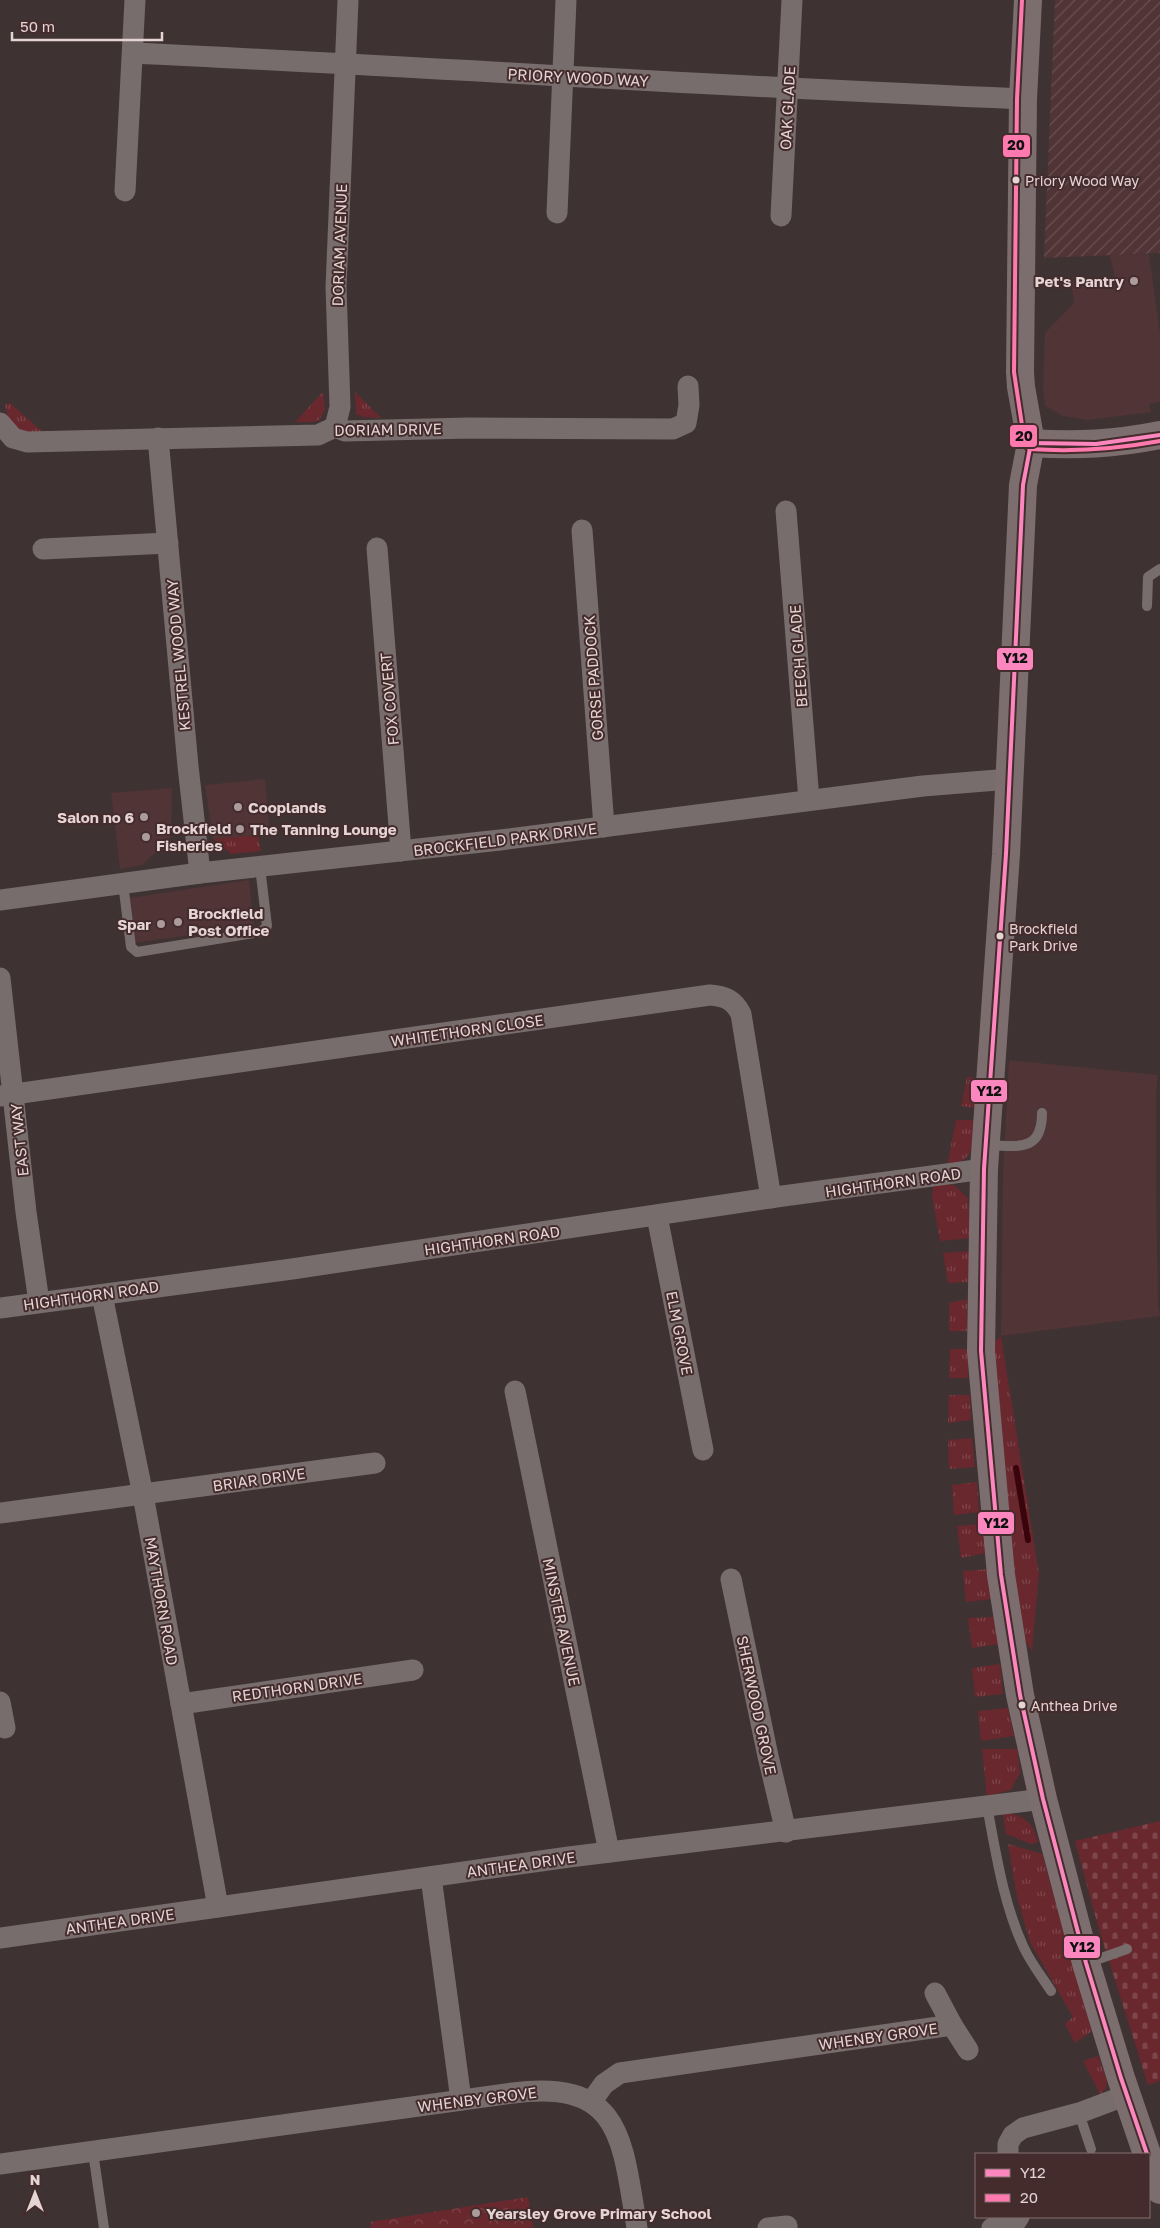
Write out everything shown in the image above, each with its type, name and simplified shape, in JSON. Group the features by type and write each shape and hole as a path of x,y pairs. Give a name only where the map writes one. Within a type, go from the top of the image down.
{"street":[{"path":"125,191 135,0"},
{"name":"DORIAM AVENUE","path":"335,427 340,407 336,287 348,0"},
{"path":"556,213 566,0"},
{"name":"OAK GLADE","path":"781,216 792,0"},
{"path":"1028,0 1023,99 1020,372 1021,387 1032,442 1023,485 1003,917 984,1157 981,1350 1001,1575 1020,1694 1043,1799 1086,1963 1147,2153"},
{"name":"PRIORY WOOD WAY","path":"133,53 345,63 562,77 1023,99"},
{"name":"DORIAM DRIVE","path":"0,423 13,438 27,442 318,434 335,427 345,431 459,428 673,429 686,422 689,405 688,386"},
{"path":"1032,442 1086,446 1160,435"},
{"name":"KESTREL WOOD WAY","path":"158,438 188,766 200,873"},
{"name":"BEECH GLADE","path":"787,511 809,800"},
{"name":"GORSE PADDOCK","path":"582,530 604,827"},
{"path":"43,549 168,543"},
{"name":"FOX COVERT","path":"377,548 401,851"},
{"name":"BROCKFIELD PARK DRIVE","path":"0,900 200,873 604,827 923,786 1010,779"},
{"name":"EAST WAY","path":"0,978 7,1096 26,1212 38,1302"},
{"name":"WHITETHORN CLOSE","path":"7,1096 710,995 720,996 737,1004 741,1014 771,1198"},
{"name":"HIGHTHORN ROAD","path":"0,1308 657,1216 771,1198 984,1157"},
{"name":"ELM GROVE","path":"657,1216 702,1450"},
{"name":"MAYTHORN ROAD","path":"102,1295 142,1495 218,1907"},
{"name":"MINSTER AVENUE","path":"515,1391 610,1852"},
{"name":"BRIAR DRIVE","path":"0,1513 375,1463"},
{"name":"SHERWOOD GROVE","path":"730,1579 786,1832"},
{"name":"REDTHORN DRIVE","path":"181,1704 413,1670"},
{"name":"ANTHEA DRIVE","path":"0,1938 610,1852 786,1832 1043,1799"},
{"path":"431,1877 461,2100"},
{"name":"WHENBY GROVE","path":"934,1992 968,2050"},
{"name":"WHENBY GROVE","path":"0,2164 538,2090 559,2091 576,2095 591,2102 604,2084 620,2073 952,2025"},
{"path":"1008,2153 1008,2144 1013,2135 1023,2128 1079,2113 1127,2095"},
{"path":"591,2102 605,2114 614,2126 619,2138 638,2228"},
{"path":"1150,2161 1160,2190"},
{"path":"992,2228 1014,2224 1018,2218"}],"lane":[{"path":"1147,606 1148,577 1160,569"},
{"path":"123,883 131,947 137,952 261,932 267,926 260,867"},
{"path":"984,1157 1032,1142 1038,1137 1042,1128 1042,1113"},
{"path":"987,1806 1001,1879 1011,1915 1024,1948 1051,1990"},
{"path":"1086,1963 1127,1949"},
{"path":"1079,2113 1091,2149"},
{"path":"93,2152 104,2228"}],"shaded area":[{"path":"1055,0 1160,0 1160,253 1044,258"},
{"path":"1149,254 1160,334 1160,402 1149,404 1151,412 1088,420 1063,416 1045,406 1043,389 1045,333 1074,303 1071,281 1115,279 1110,255"},
{"path":"265,779 270,834 213,839 205,785"},
{"path":"172,788 171,836 142,865 120,869 111,793"},
{"path":"249,880 254,926 134,943 129,898"},
{"path":"1009,1060 1158,1075 1156,1093 1156,1182 1158,1307 1160,1316 1001,1336 1003,1168"}],"green space":[{"path":"323,392 325,409 320,419 315,422 295,422"},
{"path":"355,392 381,418 363,417 356,414"},
{"path":"10,403 46,435 29,434 13,427 7,415 5,405"},
{"path":"258,835 261,851 231,854 213,839"},
{"path":"967,1077 978,1078 976,1108 961,1106"},
{"path":"956,1120 974,1120 973,1144 968,1156 956,1164 947,1166"},
{"path":"954,1185 968,1198 970,1238 940,1241 932,1196 933,1186"},
{"path":"970,1251 968,1282 948,1283 943,1253"},
{"path":"967,1299 967,1331 949,1331 949,1303"},
{"path":"1001,1336 1039,1574 1032,1651 1020,1633 991,1345"},
{"path":"950,1349 968,1349 968,1378 949,1378"},
{"path":"949,1395 970,1395 971,1420 948,1423"},
{"path":"972,1438 975,1467 949,1469 948,1440"},
{"path":"977,1482 979,1512 954,1515 952,1485"},
{"path":"982,1524 986,1553 961,1558 957,1526"},
{"path":"989,1569 992,1599 966,1602 963,1571"},
{"path":"996,1617 1000,1644 972,1648 968,1618"},
{"path":"1000,1664 1003,1694 975,1697 972,1668"},
{"path":"1008,1708 1014,1736 981,1741 978,1711"},
{"path":"982,1749 1017,1749 1020,1773 1011,1790 987,1796"},
{"path":"1008,1813 1020,1816 1028,1822 1038,1842 1031,1844 1006,1834 1003,1814"},
{"path":"1160,1821 1160,2081 1148,2085 1098,1926 1075,1841"},
{"path":"1008,1844 1042,1854 1092,2031 1075,2043 1065,2024 1073,2017 1030,1942 1017,1897"},
{"path":"1098,2056 1107,2080 1106,2089 1100,2094 1083,2061"},
{"name":"Yearsley Grove Primary School","path":"528,2197 533,2228 371,2228 370,2222"}],"waterway":[{"path":"1016,1468 1028,1540"}],"transit line":[{"name":"20","path":"1022,0 1017,99 1014,372 1025,445 1030,449 1079,450 1112,448 1160,441"},
{"name":"Y12","path":"1031,443 1096,444 1160,435"},
{"name":"Y12","path":"1031,443 1023,485 1006,854 984,1169 981,1351 1001,1575 1020,1695 1043,1799 1086,1963 1121,2078 1147,2153"}],"place":[{"name":"Priory Wood Way","path":"1016,180"},
{"name":"Pet's Pantry","path":"1134,281"},
{"name":"Cooplands","path":"238,807"},
{"name":"Salon no 6","path":"144,817"},
{"name":"The Tanning Lounge","path":"240,829"},
{"name":"Brockfield Fisheries","path":"146,837"},
{"name":"Brockfield Post Office","path":"178,922"},
{"name":"Spar","path":"161,924"},
{"name":"Brockfield Park Drive","path":"1000,936"},
{"name":"Anthea Drive","path":"1022,1705"},
{"name":"Yearsley Grove Primary School","path":"476,2213"}]}
